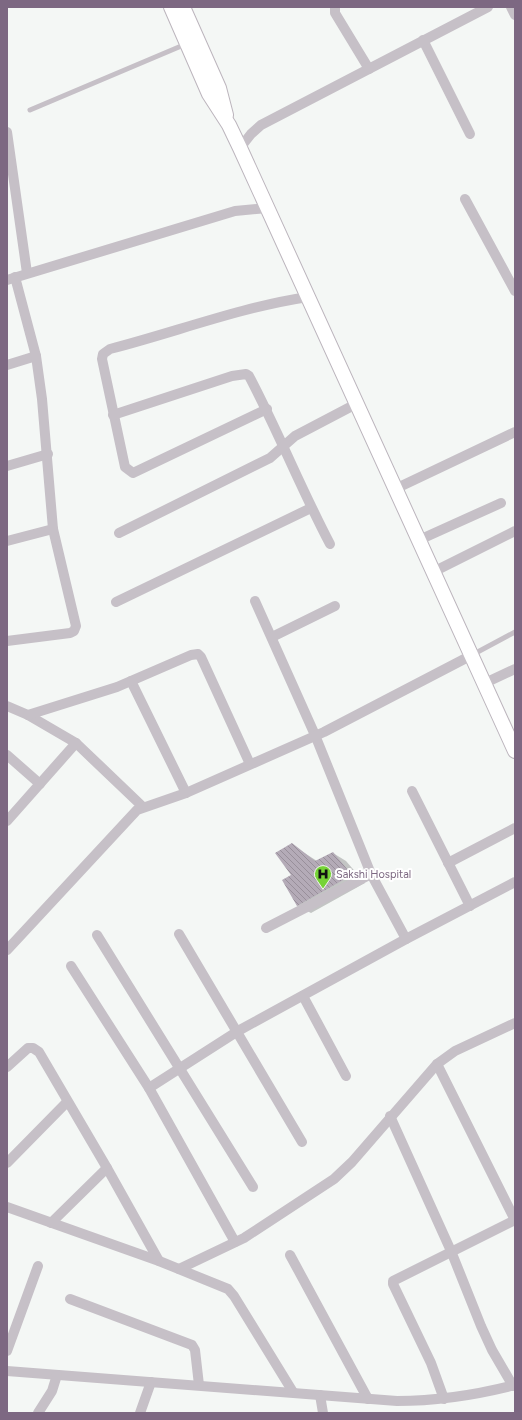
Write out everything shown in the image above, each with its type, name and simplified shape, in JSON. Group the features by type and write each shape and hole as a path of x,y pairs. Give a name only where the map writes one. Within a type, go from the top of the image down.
{"main road":[{"path":"170,7 209,94 229,125 240,148 515,751"},
{"path":"183,7 219,88 229,125"}],"street":[{"path":"335,7 335,13 369,69"},
{"path":"240,148 251,134 261,125 488,7"},
{"path":"511,7 515,16"},
{"path":"423,40 470,134"},
{"path":"7,132 27,272"},
{"path":"465,199 515,291"},
{"path":"7,641 70,632 76,629 73,610 53,529 48,454 36,356 11,278 235,211 267,208"},
{"path":"266,409 133,473 125,467 102,359 103,354 106,351 241,312 281,301 308,297"},
{"path":"7,365 36,356"},
{"path":"113,415 232,376 246,374 249,376 284,445 311,508 330,544"},
{"path":"119,533 270,458 295,436 356,404"},
{"path":"395,489 515,432"},
{"path":"7,466 48,454"},
{"path":"419,540 501,503"},
{"path":"116,602 311,508"},
{"path":"7,541 53,529"},
{"path":"433,572 515,530"},
{"path":"255,601 316,735 371,874 406,939"},
{"path":"272,637 335,606"},
{"path":"28,715 131,681 191,655 198,654 201,657 250,764"},
{"path":"8,949 129,817 143,807 186,793 316,735 472,655"},
{"path":"485,683 515,669"},
{"path":"131,681 186,793"},
{"path":"7,706 28,715 76,743 143,807"},
{"path":"7,821 76,743"},
{"path":"7,755 40,784"},
{"path":"412,791 470,906"},
{"path":"448,863 515,828"},
{"path":"266,928 371,874"},
{"path":"149,1088 238,1031 406,939 515,882"},
{"path":"179,934 238,1031 302,1142"},
{"path":"97,935 253,1186"},
{"path":"71,966 149,1088 235,1242"},
{"path":"303,996 346,1076"},
{"path":"179,1269 235,1242 334,1180 352,1162 390,1116 437,1064 455,1051 515,1023"},
{"path":"7,1067 24,1050 28,1048 33,1048 39,1052 108,1168 159,1262"},
{"path":"437,1064 515,1220 395,1279 393,1284 431,1362 444,1399"},
{"path":"7,1163 68,1102"},
{"path":"7,1371 56,1381 150,1387 199,1385 293,1392 321,1404 368,1399 420,1401 444,1399 514,1386 492,1350 451,1251 390,1116"},
{"path":"51,1223 108,1168"},
{"path":"7,1207 179,1269 228,1289 234,1296 293,1392"},
{"path":"290,1255 368,1399"},
{"path":"7,1351 38,1266"},
{"path":"70,1299 192,1345 195,1350 199,1385"},
{"path":"38,1413 56,1381"},
{"path":"140,1413 150,1387"}],"lane":[{"path":"30,110 187,44"},
{"path":"472,655 515,632"}],"building":[{"path":"292,843 315,861 333,852 352,875 297,906 282,880 291,875 275,853"}],"place":[{"name":"Sakshi Hospital","path":"323,889"}]}
